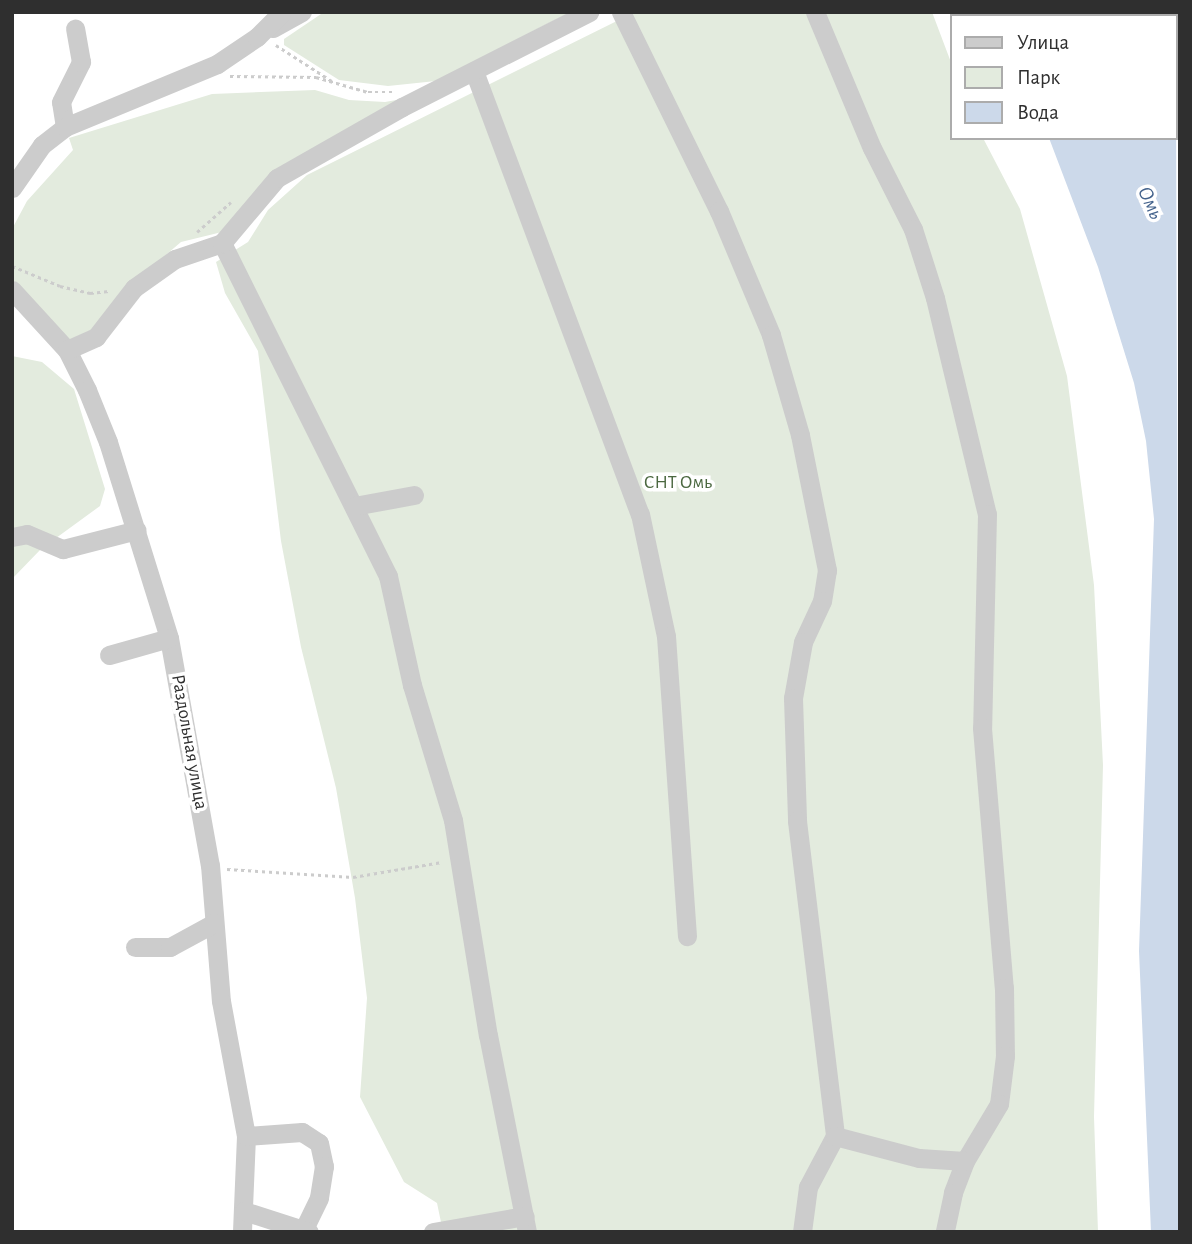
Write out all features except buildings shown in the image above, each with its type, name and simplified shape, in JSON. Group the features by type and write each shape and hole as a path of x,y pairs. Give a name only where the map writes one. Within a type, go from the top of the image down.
{"street":[{"path":"257,37 282,12"},
{"path":"12,188 42,145 65,127 169,87 217,64 257,37 302,12"},
{"path":"67,350 96,337 134,288 175,259 222,243 277,178 589,12"},
{"path":"621,12 719,211 771,335 800,435 827,570 822,601 803,642 793,698 797,821 835,1136 808,1186 802,1232"},
{"path":"815,12 872,148 913,229 935,298 986,514 982,728 1004,988 1005,1056 999,1104 965,1161 953,1193 945,1232"},
{"path":"65,127 61,102 81,62 75,29"},
{"path":"474,71 640,514 666,636 687,936"},
{"path":"222,243 388,576 412,685 453,820 526,1224 433,1232"},
{"name":"Раздольная улица","path":"12,290 67,350 108,442 169,638 210,865 230,1071 246,1136 242,1232"},
{"path":"354,506 414,495"},
{"path":"12,537 27,534 62,549 137,530"},
{"path":"109,655 169,638"},
{"path":"135,947 170,947 214,923"},
{"path":"244,1211 307,1230 319,1198 324,1166 319,1143 302,1132 246,1136"},
{"path":"835,1136 919,1158 965,1161"}],"path":[{"path":"257,37 301,58 335,83"},
{"path":"228,76 316,77 368,92 395,91"},
{"path":"12,267 29,276 90,293 134,288"},
{"path":"210,865 244,872 308,871 353,877 458,859"}],"green space":[{"path":"324,12 570,12 436,81 388,86 339,80 284,45 284,39"},
{"name":"СНТ Омь","path":"635,12 932,12 950,60 950,140 984,140 1020,209 1067,376 1094,585 1103,765 1094,1117 1098,1232 443,1232 437,1203 404,1182 360,1097 367,998 355,898 336,788 301,647 281,541 258,351 225,293 216,262 248,242 268,210 307,175"},
{"path":"315,90 349,100 385,102 413,97 355,128 222,232 181,242 139,278 96,328 67,341 18,291 12,275 12,229 27,201 73,150 69,138 212,94"},
{"path":"12,356 42,362 74,389 105,489 100,506 41,549 12,579"}],"water":[{"path":"995,12 1136,14 996,14"},
{"name":"Омь","path":"1050,140 1176,140 1180,1232 1151,1232 1139,951 1154,519 1146,441 1134,383 1098,267"}]}
